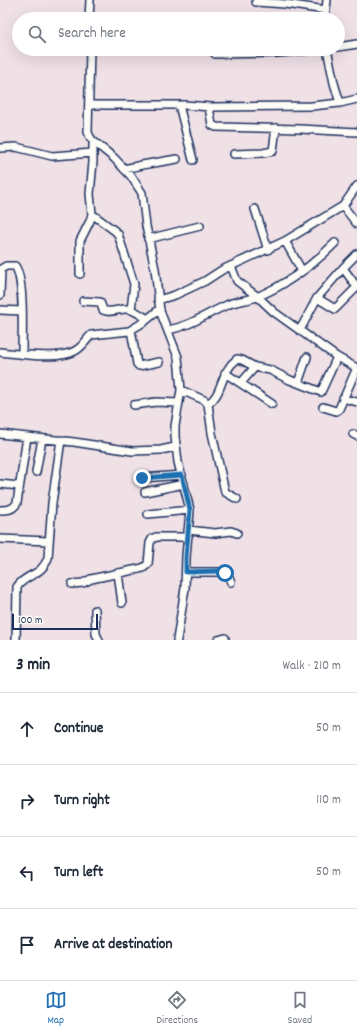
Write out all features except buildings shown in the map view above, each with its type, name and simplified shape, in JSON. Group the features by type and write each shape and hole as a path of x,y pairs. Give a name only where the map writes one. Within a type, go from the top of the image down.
{"street":[{"path":"90,0 90,12"},
{"path":"256,2 285,4 326,10 327,0"},
{"path":"345,46 357,44"},
{"path":"90,56 88,132 93,141 114,158 124,169 137,184 142,193 148,239 155,269 158,300 178,357 181,390 175,426 176,447 178,462 190,510 185,588 177,640"},
{"path":"328,56 340,103"},
{"path":"89,105 179,105 209,107 312,106 357,100"},
{"path":"179,105 193,160"},
{"path":"209,107 212,125 216,127 357,132"},
{"path":"234,154 271,153 274,146 276,128"},
{"path":"80,274 80,241 92,214 90,185 93,141"},
{"path":"0,148 16,148 52,156 93,153"},
{"path":"124,169 177,160"},
{"path":"158,300 175,295 205,281 231,266 268,250 284,241 343,206 357,186"},
{"path":"343,206 357,224"},
{"path":"255,208 268,250"},
{"path":"92,214 115,230 118,234 134,284 134,298 131,310"},
{"path":"148,239 200,226"},
{"path":"284,241 302,271"},
{"path":"168,330 180,328 192,323 230,303 258,297 302,271 335,244"},
{"path":"300,330 318,298 357,254"},
{"path":"0,295 1,269 6,266 15,266 20,284 22,354"},
{"path":"231,266 237,281 258,297 274,312 356,369 338,411 323,407"},
{"path":"318,298 335,309 357,287 343,268"},
{"path":"83,301 100,302 103,310 106,312 126,309 148,319"},
{"path":"0,352 38,355 68,354 78,349 91,335 131,330 160,309"},
{"path":"0,310 21,311"},
{"path":"131,330 137,364 142,366 160,362"},
{"path":"298,384 307,357"},
{"path":"208,404 216,397 225,373 237,359 242,360 254,367 270,370 298,384 321,392 337,357"},
{"path":"241,383 254,367"},
{"path":"225,373 272,404"},
{"path":"181,390 204,400 208,404 212,433 225,492 237,500"},
{"path":"343,398 357,402"},
{"path":"134,405 156,402 178,403"},
{"path":"0,434 61,440 132,451 161,450 176,447"},
{"path":"0,510 15,507 17,503 27,437"},
{"path":"36,472 42,438"},
{"path":"16,640 17,586 20,582 37,573 46,565 48,558 52,503 61,440"},
{"path":"142,478 182,475"},
{"path":"0,484 19,486"},
{"path":"145,492 184,484"},
{"path":"148,514 190,510"},
{"path":"72,584 83,583 91,579 147,566 150,540 153,538 216,532 237,532"},
{"path":"0,539 49,541"},
{"path":"186,572 223,572 228,575 231,582"},
{"path":"118,573 122,603"},
{"path":"95,610 96,634 99,640"}],"route":[{"path":"142,478 182,475 190,505 186,572 218,571 225,573"}]}
